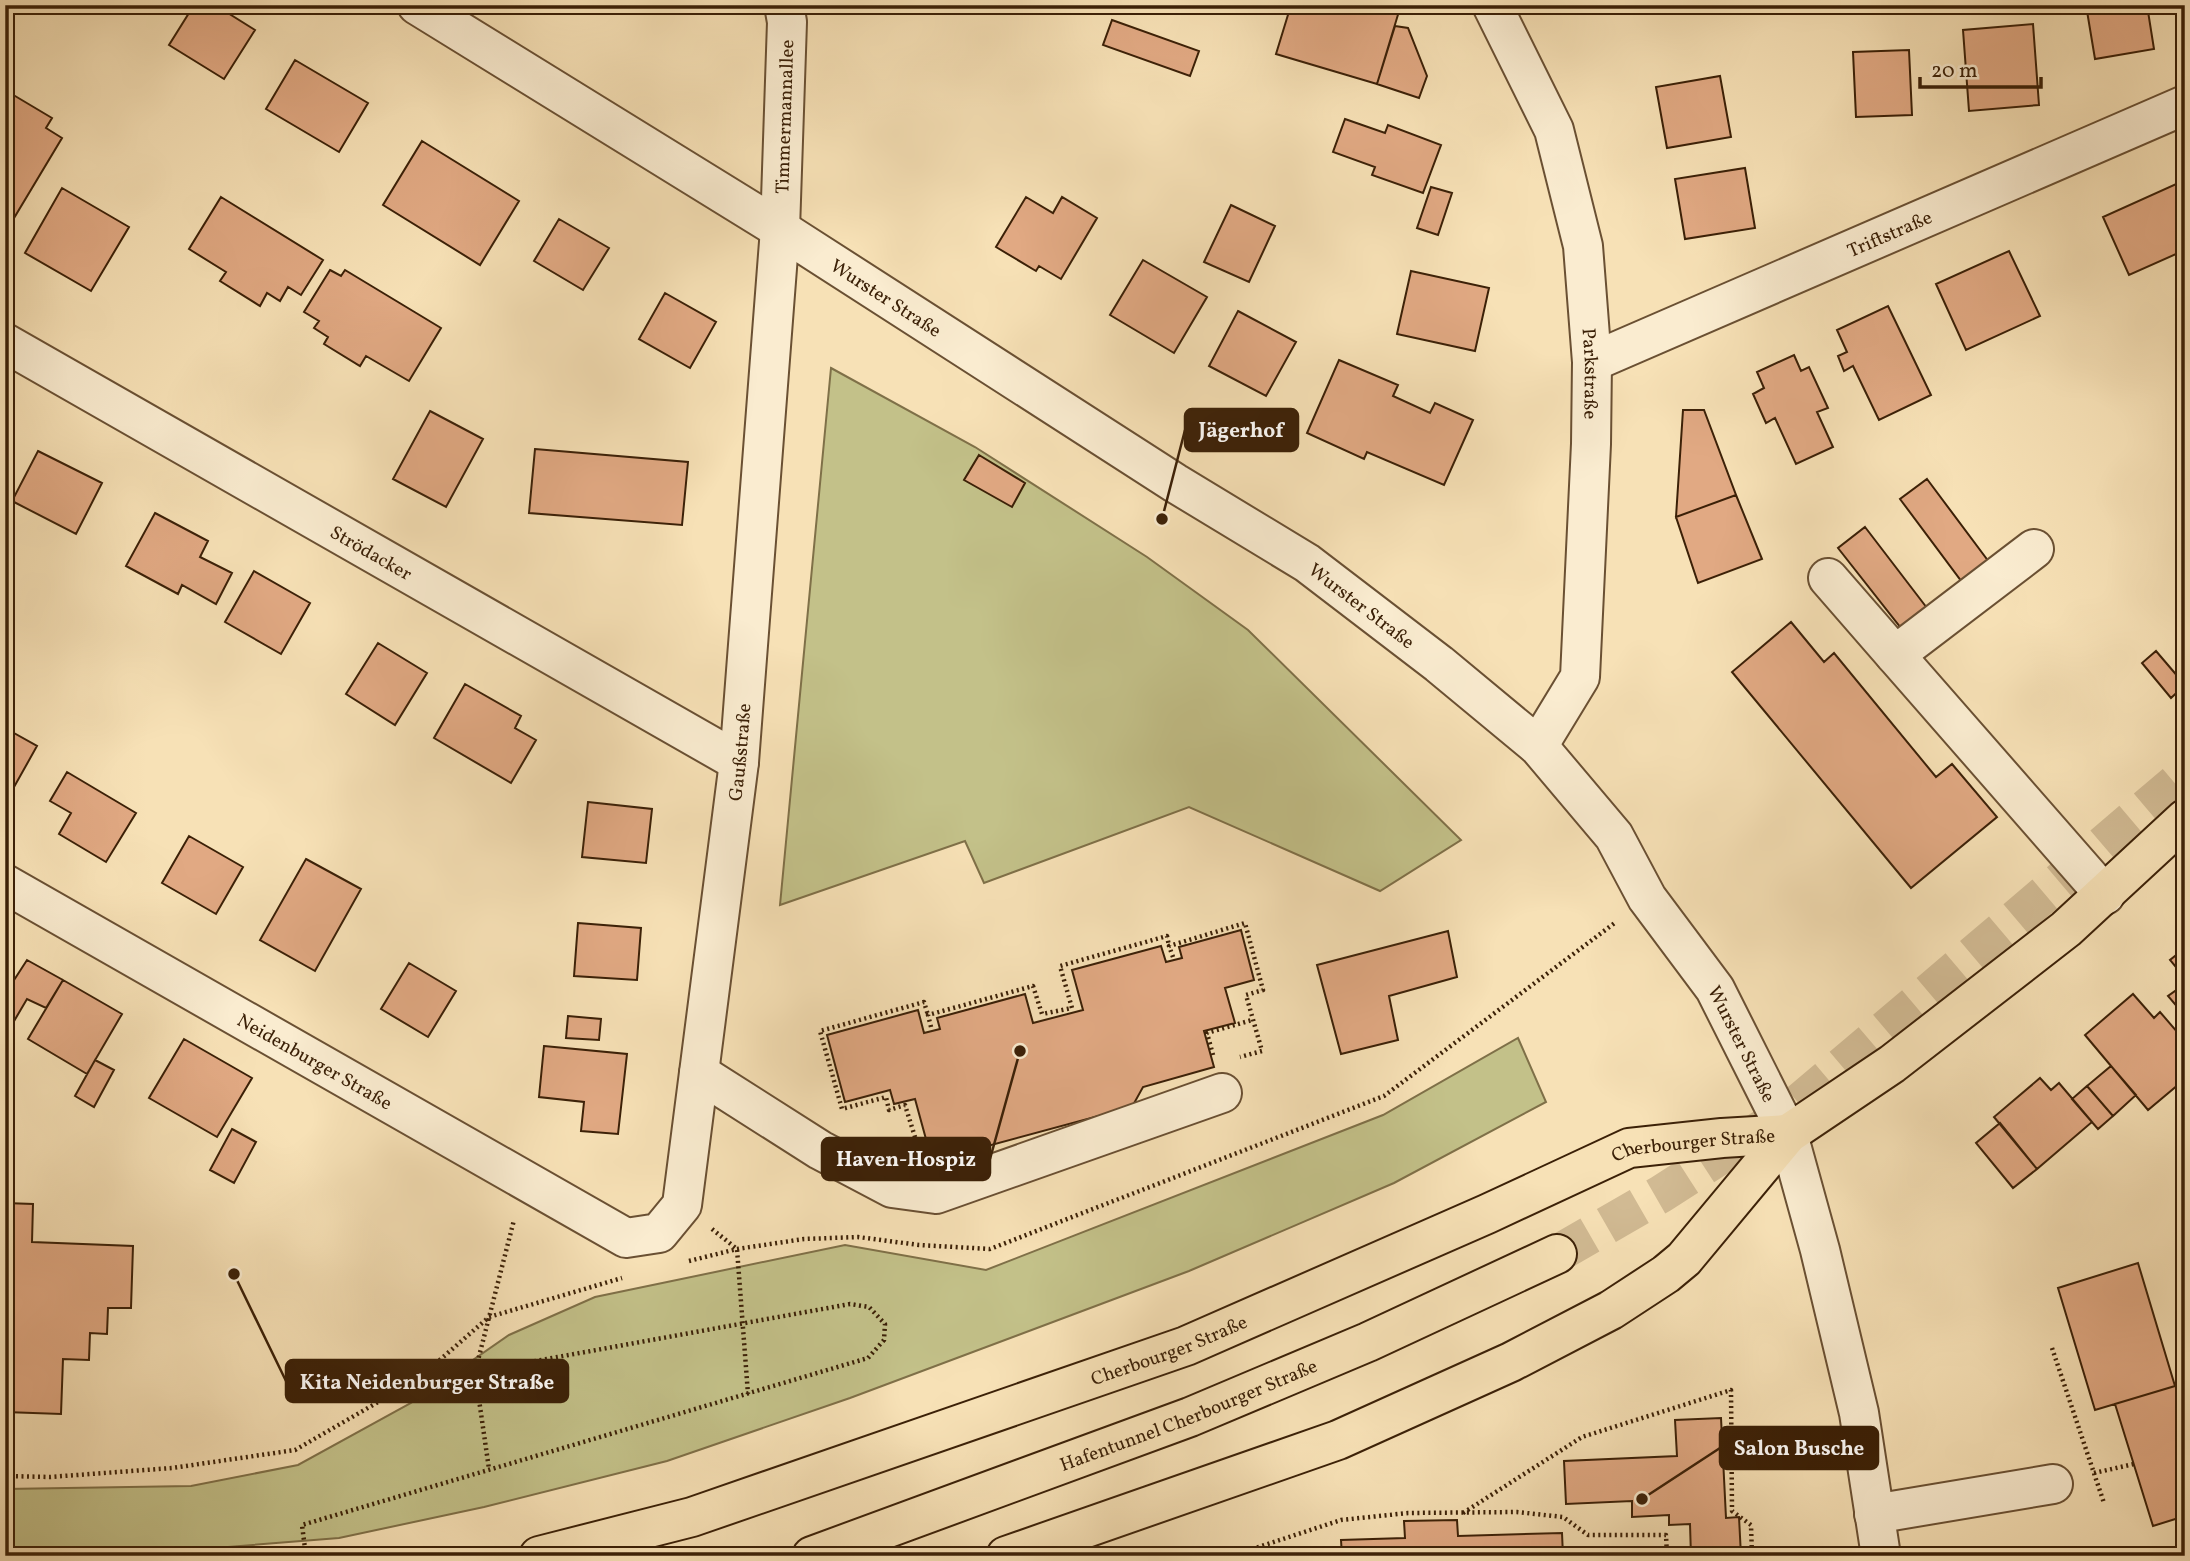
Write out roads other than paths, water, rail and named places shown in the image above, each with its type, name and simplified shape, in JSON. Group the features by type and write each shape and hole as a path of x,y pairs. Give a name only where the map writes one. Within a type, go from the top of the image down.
{"main road":[{"name":"Cherbourger Straße","path":"1006,1556 1338,1440 1511,1362 1611,1310 1684,1259 1788,1134 1892,1064 2066,929 2185,819"},
{"name":"Cherbourger Straße","path":"539,1556 692,1517 1186,1346 1487,1214 1629,1148 1788,1134"},
{"name":"Hafentunnel Cherbourger Straße","path":"811,1556 1190,1417 1368,1342 1557,1254"}],"street":[{"name":"Wurster Straße","path":"416,5 780,229 1175,483 1307,564 1439,664 1538,747 1614,836 1647,898 1716,989 1788,1134 1820,1250 1859,1413 1881,1556"},
{"name":"Timmermannallee","path":"780,229 787,22 784,5"},
{"name":"Parkstraße","path":"1492,5 1554,130 1583,246 1592,362 1591,444 1580,677 1538,747"},
{"name":"Triftstraße","path":"1592,362 2185,105"},
{"name":"Gaußstraße","path":"626,1238 659,1233 682,1205 739,762 780,229"},
{"name":"Strödacker","path":"5,343 739,762"},
{"path":"1895,655 2034,549"},
{"path":"1828,578 2105,895"},
{"name":"Neidenburger Straße","path":"5,884 626,1238"},
{"path":"699,1073 820,1150 892,1188 936,1194 1219,1078"},
{"path":"1874,1514 2053,1484"}],"tunnel":[{"path":"1557,1254 1661,1194 1788,1112 2185,775"}],"place":[{"name":"Jägerhof","path":"1162,519"},
{"name":"Haven-Hospiz","path":"1020,1051"},
{"name":"Kita Neidenburger Straße","path":"234,1274"},
{"name":"Salon Busche","path":"1642,1499"}]}
